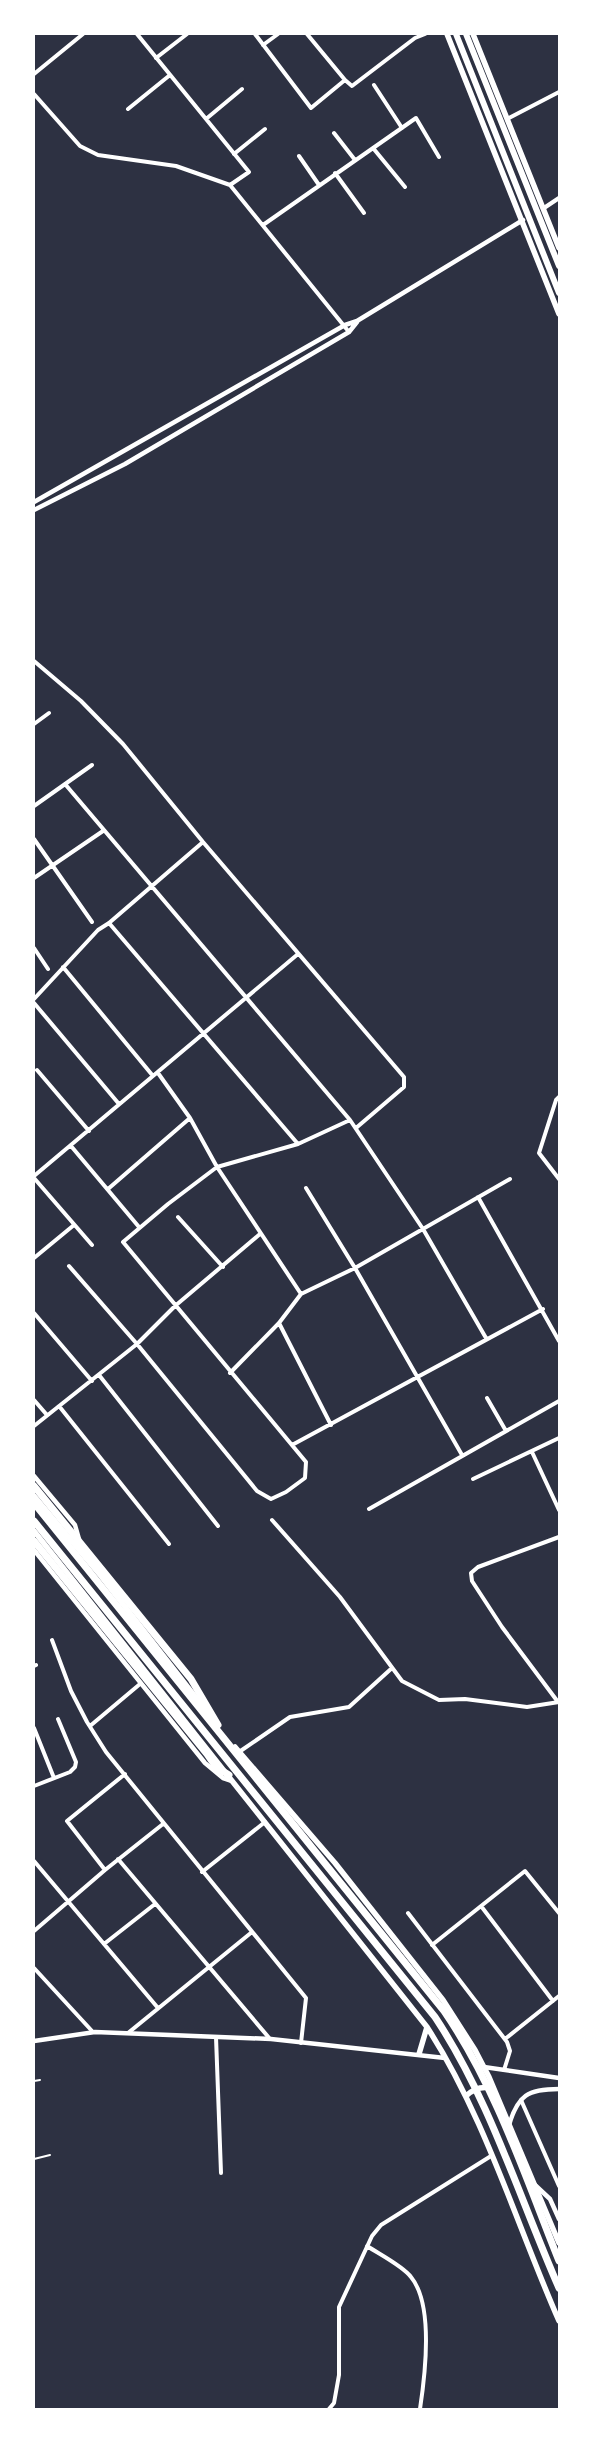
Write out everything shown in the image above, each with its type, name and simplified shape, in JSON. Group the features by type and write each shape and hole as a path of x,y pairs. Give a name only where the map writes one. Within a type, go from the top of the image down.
{"highway":[{"path":"456,34 559,293"},
{"path":"466,34 559,266"},
{"path":"34,1486 193,1682 221,1729"},
{"path":"34,1503 444,2011 469,2049 490,2090 559,2261"},
{"path":"34,1521 435,2017 459,2055 479,2094 559,2288"},
{"path":"34,1541 216,1767 231,1778"}],"main road":[{"path":"447,34 559,314"},
{"path":"473,34 559,248"},
{"path":"490,140 511,130"},
{"path":"546,280 559,274"},
{"path":"34,1496 239,1752 335,1863 443,2000 484,2067 536,2185 559,2243"},
{"path":"34,1531 427,2028 447,2058 466,2096 559,2321"},
{"path":"419,2054 427,2028"},
{"path":"466,2096 472,2090 484,2086 494,2089"}],"street":[{"path":"34,74 83,34"},
{"path":"136,34 249,172 230,185"},
{"path":"156,58 187,34"},
{"path":"255,34 311,108 345,80"},
{"path":"263,45 278,34"},
{"path":"307,34 352,86 415,38 426,34"},
{"path":"128,109 170,75"},
{"path":"374,85 402,128"},
{"path":"206,119 242,89"},
{"path":"507,119 559,92"},
{"path":"34,94 80,146 89,152 98,155 176,166 230,185 349,332"},
{"path":"263,225 416,118 439,157"},
{"path":"234,154 265,128"},
{"path":"334,133 355,160"},
{"path":"373,148 405,187"},
{"path":"299,156 319,185"},
{"path":"335,173 364,213"},
{"path":"544,208 559,198"},
{"path":"34,502 345,326 357,321 523,220"},
{"path":"34,510 125,464 349,332 357,321"},
{"path":"34,661 81,701 123,744 203,842 404,1077 404,1087 356,1128"},
{"path":"34,724 49,713"},
{"path":"34,806 92,765"},
{"path":"65,784 103,831 152,884 350,1120 423,1230 486,1338"},
{"path":"34,878 103,831"},
{"path":"34,839 92,922"},
{"path":"34,999 98,930 109,923 203,842"},
{"path":"109,923 298,1144"},
{"path":"34,948 48,969"},
{"path":"92,1246 34,1177 298,954"},
{"path":"63,967 153,1076"},
{"path":"34,1003 119,1104"},
{"path":"36,1070 88,1131"},
{"path":"158,1073 190,1118 218,1168 301,1294"},
{"path":"559,1097 556,1100 539,1153 559,1179"},
{"path":"108,1189 190,1118"},
{"path":"69,1266 137,1344 257,1491 271,1499 305,1478 306,1462 230,1373 123,1242 139,1227 218,1168 298,1144 350,1120"},
{"path":"71,1146 139,1227"},
{"path":"230,1373 279,1323 301,1294 355,1268 510,1179"},
{"path":"306,1188 355,1268 462,1455"},
{"path":"478,1197 543,1309 559,1341"},
{"path":"178,1217 223,1267"},
{"path":"34,1258 74,1225"},
{"path":"34,1426 137,1344 175,1306 260,1234"},
{"path":"292,1445 332,1425 486,1338 543,1309"},
{"path":"34,1313 92,1380"},
{"path":"279,1323 332,1425"},
{"path":"99,1375 218,1526"},
{"path":"487,1398 506,1431"},
{"path":"34,1400 47,1415"},
{"path":"369,1509 559,1401"},
{"path":"59,1406 169,1544"},
{"path":"473,1479 559,1438"},
{"path":"532,1452 559,1510"},
{"path":"34,1476 74,1525 86,1559"},
{"path":"272,1520 340,1598 402,1681 439,1700 465,1699 527,1707 559,1702 502,1627 472,1581 471,1573 478,1567 559,1536"},
{"path":"34,1550 210,1769 224,1778 231,1778"},
{"path":"52,1640 71,1691 90,1726 163,1824 306,1998 301,2043"},
{"path":"239,1752 290,1717 349,1706 392,1668"},
{"path":"90,1726 140,1684"},
{"path":"34,1786 70,1772 75,1767 76,1762 58,1719"},
{"path":"34,1728 54,1778"},
{"path":"105,1870 68,1821 125,1774"},
{"path":"202,1872 265,1822"},
{"path":"34,1931 105,1870 163,1824"},
{"path":"118,1860 270,2040"},
{"path":"34,1861 158,2008"},
{"path":"432,1945 525,1871 559,1913"},
{"path":"104,1944 155,1904"},
{"path":"480,1906 553,2001"},
{"path":"408,1912 505,2039 510,2051 504,2070"},
{"path":"128,2033 252,1932"},
{"path":"34,1968 92,2032"},
{"path":"505,2039 559,1996"},
{"path":"34,2040 92,2032 128,2033 270,2040 447,2058"},
{"path":"216,2037 221,2173"},
{"path":"484,2067 559,2078"},
{"path":"510,2125 520,2100 536,2091 559,2089"},
{"path":"520,2100 559,2186"},
{"path":"329,2409 334,2403 339,2375 339,2307 372,2236 381,2225 491,2156"},
{"path":"536,2185 550,2199 559,2219"},
{"path":"367,2246 411,2277 423,2308 426,2336 420,2409"}],"lane":[{"path":"34,2081 40,2080"},
{"path":"34,2159 50,2155"}]}
